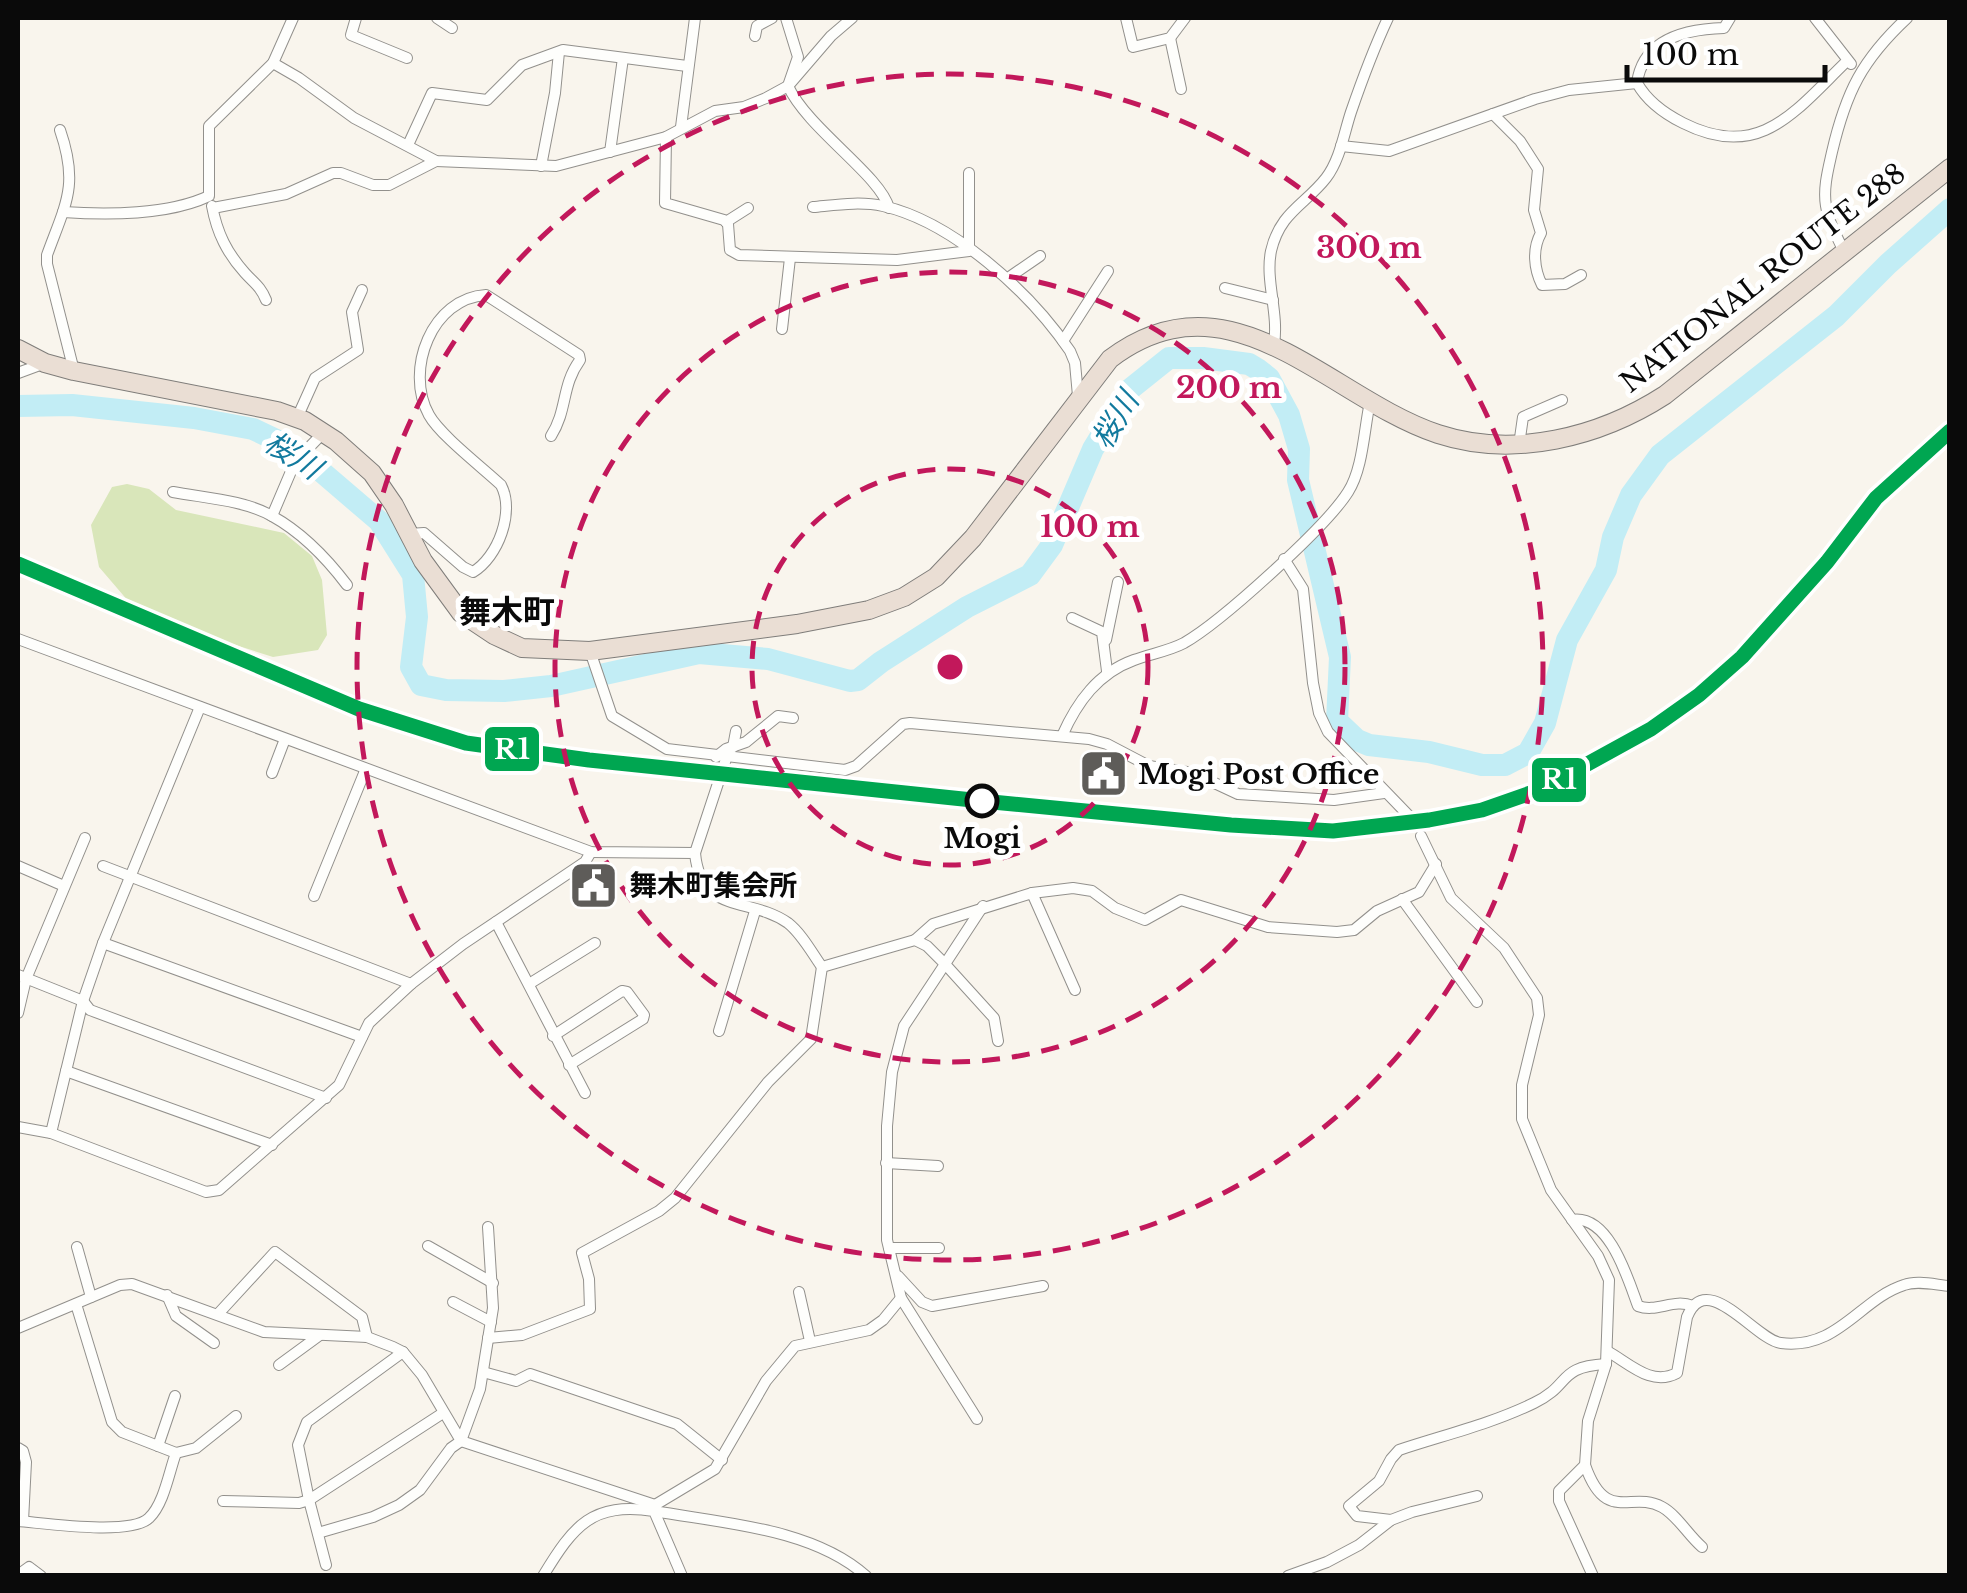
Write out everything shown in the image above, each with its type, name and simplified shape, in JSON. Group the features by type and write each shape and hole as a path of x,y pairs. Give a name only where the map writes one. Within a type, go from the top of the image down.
{"highway":[{"name":"NATIONAL ROUTE 288","path":"18,349 74,370 277,410 296,418 317,439 372,473 454,606 482,628 522,648 591,658 869,610 904,597 936,577 973,538 1110,359 1164,333 1224,329 1274,344 1397,417 1449,437 1519,445 1576,435 1650,405 1950,168"}],"street":[{"path":"266,300 262,288 244,272 220,239 208,196 210,126 273,63 293,18"},
{"path":"356,18 351,35 407,58"},
{"path":"438,18 452,28"},
{"path":"681,128 694,18"},
{"path":"755,36 757,26 772,18"},
{"path":"786,18 798,56 788,86"},
{"path":"273,63 354,118 436,160 541,166 573,163 666,137 715,111 754,104 788,86 852,18"},
{"path":"1126,18 1134,47 1170,38 1185,18"},
{"path":"1274,344 1270,256 1275,238 1285,217 1327,177 1366,66 1388,18"},
{"path":"1636,83 1644,61 1665,40 1686,31 1724,28 1730,18"},
{"path":"1815,18 1847,61 1860,70"},
{"path":"1843,250 1828,217 1825,189 1836,134 1860,70 1876,46 1907,18"},
{"path":"1170,38 1182,89"},
{"path":"408,145 432,94 487,100 522,65 559,52 572,50 687,66"},
{"path":"541,166 559,52"},
{"path":"610,152 624,58"},
{"path":"1636,83 1654,104 1678,120 1710,136 1735,137 1755,134 1787,118 1847,61"},
{"path":"1341,146 1389,151 1569,90 1636,83"},
{"path":"788,86 812,122 880,190 889,208"},
{"path":"1492,114 1520,141 1538,169 1534,210 1541,233 1536,242 1535,265 1542,285 1564,284 1581,275"},
{"path":"60,130 72,178 46,255 74,370"},
{"path":"666,137 665,203 726,222 748,208"},
{"path":"212,208 286,194 333,173 373,185 390,185 436,160"},
{"path":"969,173 970,251"},
{"path":"63,212 136,212 186,204 208,196"},
{"path":"813,206 864,204 922,220 1008,278 1064,342 1075,363 1078,398"},
{"path":"726,222 732,253 897,260 970,251"},
{"path":"1008,278 1040,256"},
{"path":"782,328 790,258"},
{"path":"1064,342 1108,271"},
{"path":"1225,288 1273,300"},
{"path":"296,418 315,378 358,350 352,312 362,290"},
{"path":"410,534 424,533 472,572 491,554 507,511 501,486 429,416 422,397 426,338 436,323 462,303 486,295 579,355 567,384 564,411 551,436"},
{"path":"18,373 45,362"},
{"path":"1519,445 1524,417 1562,400"},
{"path":"1062,736 1088,692 1107,671 1181,645 1200,632 1286,558 1328,515 1350,490 1370,402"},
{"path":"272,516 295,462 317,439"},
{"path":"173,492 244,506 272,516 325,558 347,585"},
{"path":"1286,558 1303,589 1319,713 1328,732 1413,820"},
{"path":"1107,671 1105,642 1118,582"},
{"path":"1072,618 1097,627 1105,642"},
{"path":"18,639 590,852 695,853"},
{"path":"591,658 612,716 667,749 845,770 856,766 910,722 1062,736 1106,744 1149,766 1192,773 1238,794 1334,800 1384,792"},
{"path":"50,1134 102,942 200,706"},
{"path":"488,1338 522,1336 590,1308 584,1250 659,1211 675,1198 768,1082 811,1039 822,967 789,924 722,899 710,890 699,878 695,853 721,758 778,716 793,718"},
{"path":"733,746 736,731"},
{"path":"272,774 285,739"},
{"path":"314,896 365,770"},
{"path":"1421,836 1451,898 1494,936 1537,998 1538,1015 1522,1084 1522,1118 1551,1190 1608,1274 1606,1364 1588,1421 1585,1465 1589,1478 1608,1500 1664,1508 1702,1547"},
{"path":"18,1013 22,977 85,838"},
{"path":"18,1128 50,1134 206,1192 219,1190 339,1085 369,1024 411,984 585,862 590,852"},
{"path":"822,967 914,940 933,924 983,906 1032,892 1073,888 1092,891 1115,908 1145,920 1181,900 1268,927 1354,930 1377,911 1423,888 1436,864"},
{"path":"18,866 64,886"},
{"path":"103,866 411,984"},
{"path":"1032,892 1076,990"},
{"path":"1402,899 1477,1002"},
{"path":"976,1419 901,1298 889,1248 886,1163 888,1098 900,1036 914,1008 983,906"},
{"path":"719,1031 756,911"},
{"path":"496,922 585,1093"},
{"path":"914,940 927,946 994,1018 998,1041"},
{"path":"102,942 362,1037"},
{"path":"529,984 595,943"},
{"path":"22,977 84,1001 90,1010 326,1098"},
{"path":"553,1036 622,991 627,992 644,1015 570,1065"},
{"path":"66,1071 272,1145"},
{"path":"886,1163 938,1166"},
{"path":"1572,1220 1589,1221 1602,1233 1631,1280 1638,1306 1648,1309 1673,1302 1693,1306 1716,1300 1768,1339 1786,1344 1832,1333 1906,1284 1950,1286"},
{"path":"318,1533 399,1505 420,1490 451,1448 461,1441 483,1372 491,1322 493,1284 488,1228"},
{"path":"428,1246 493,1284"},
{"path":"77,1247 90,1297"},
{"path":"889,1248 939,1248"},
{"path":"218,1314 275,1252 362,1316 367,1337"},
{"path":"895,1274 922,1302 932,1306 1043,1286"},
{"path":"18,1328 120,1285 132,1284 264,1332 367,1337 403,1352 429,1385 461,1441 655,1508 777,1533 852,1564 866,1576"},
{"path":"799,1292 810,1341"},
{"path":"167,1295 176,1316 214,1343"},
{"path":"543,1576 560,1548 586,1519 616,1508 655,1508 678,1490 709,1476 774,1370 795,1346 869,1330 901,1298"},
{"path":"453,1302 491,1322"},
{"path":"76,1304 112,1422 122,1432 176,1453 196,1448 236,1416"},
{"path":"1607,1351 1648,1376 1673,1376 1680,1364 1687,1317 1693,1306"},
{"path":"280,1365 320,1336"},
{"path":"326,1565 298,1446 308,1422 403,1352"},
{"path":"1392,1520 1356,1516 1349,1506 1379,1480 1399,1450 1506,1416 1557,1390 1565,1376 1576,1368 1606,1364"},
{"path":"483,1372 516,1380 530,1374 665,1420 687,1431 722,1460"},
{"path":"158,1446 175,1396"},
{"path":"223,1500 310,1500 443,1413"},
{"path":"18,1448 26,1462 20,1521 98,1527 140,1524 154,1514 176,1453"},
{"path":"1585,1465 1562,1485 1558,1501 1593,1576"},
{"path":"1288,1576 1359,1545 1392,1520 1477,1496"},
{"path":"655,1508 682,1576"},
{"path":"18,1575 29,1567 41,1576"}],"green space":[{"path":"127,484 149,489 176,510 284,533 312,556 322,580 327,635 318,650 273,657 198,633 129,602 99,567 91,525 112,487"}],"waterway":[{"name":"桜川","path":"18,406 72,405 194,418 253,429 295,449 379,521 413,575 417,617 411,667 421,685 446,690 504,691 551,686 699,653 768,659 850,681 858,680 967,607 1030,575 1052,545 1093,449 1129,390 1169,358 1249,364 1269,378 1289,415 1299,449 1298,480 1340,657 1337,721 1357,740 1369,745 1429,752 1482,765 1505,765 1528,753 1545,723 1567,640 1606,570 1613,537 1631,495 1660,455 1836,316 1950,209"}],"transit line":[{"name":"R1","path":"18,564 359,709 466,743 589,760 982,801 1333,831 1482,810 1542,789 1651,729 1699,695 1742,657 1827,562 1876,498 1950,431"}],"place":[{"name":"Mogi Post Office","path":"1103,774"},
{"name":"Mogi","path":"982,801"},
{"name":"舞木町集会所","path":"594,885"}],"district":[{"name":"舞木町","path":"507,612"}]}
